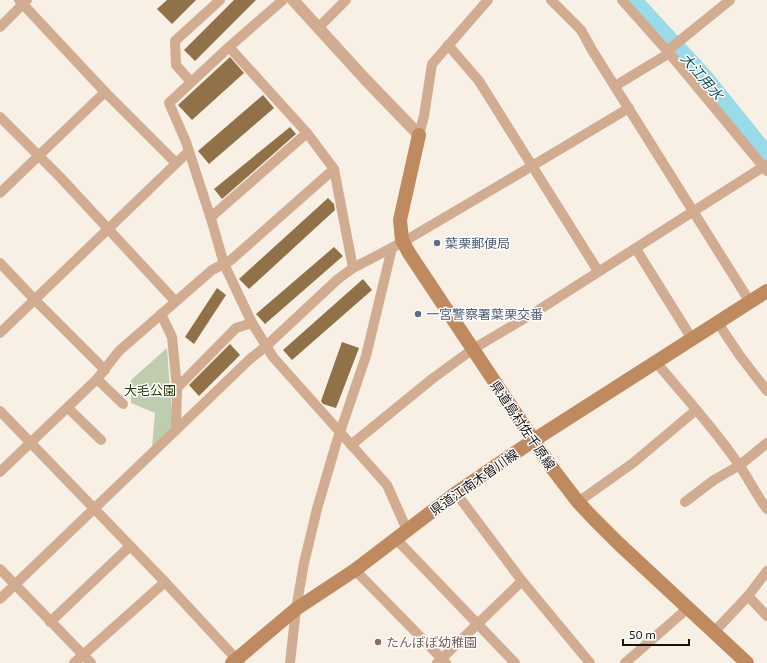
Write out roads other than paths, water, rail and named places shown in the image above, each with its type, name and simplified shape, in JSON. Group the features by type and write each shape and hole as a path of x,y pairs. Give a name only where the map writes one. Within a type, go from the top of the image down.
{"main road":[{"name":"県道島村佐千原線","path":"419,135 400,220 401,230 397,245 409,253 552,468 578,502 618,543 748,663"},
{"name":"県道江南木曽川線","path":"236,662 296,610 354,570 456,493 534,440 767,291"}],"street":[{"path":"191,82 176,65 175,41 220,0"},
{"path":"283,0 229,47 169,103 189,152 211,217 224,264 265,347 387,485 407,530"},
{"path":"293,0 364,79 419,135"},
{"path":"318,28 346,0"},
{"path":"419,135 424,116 432,64 488,0"},
{"path":"551,0 581,30 628,108 750,302"},
{"path":"351,445 432,379 473,349 537,311 598,271 766,168 673,47 622,0"},
{"path":"615,86 673,47 730,0"},
{"path":"0,27 23,2 104,92 176,163"},
{"path":"448,45 479,81 598,271"},
{"path":"229,47 307,133 334,169 353,268"},
{"path":"0,193 104,92"},
{"path":"0,598 95,509 250,359 265,347 338,279 353,268 397,245 628,108"},
{"path":"0,117 60,177 175,301"},
{"path":"211,217 307,133"},
{"path":"0,333 189,152"},
{"path":"0,472 97,379 119,351 212,270 237,255 334,169"},
{"path":"290,663 296,610 304,563 317,509 340,432 366,356 397,245"},
{"path":"636,249 692,340"},
{"path":"0,263 105,370"},
{"path":"161,314 172,337 177,388 176,430"},
{"path":"177,388 236,328 252,323"},
{"path":"718,323 740,356 767,391"},
{"path":"656,362 740,465 758,498 767,509"},
{"path":"97,379 122,404"},
{"path":"68,408 101,440"},
{"path":"578,502 633,463 696,410"},
{"path":"0,411 165,582 236,662"},
{"path":"685,502 714,480 740,465 767,443"},
{"path":"456,493 522,581 590,663"},
{"path":"396,539 515,663"},
{"path":"50,622 130,546"},
{"path":"0,569 91,663"},
{"path":"354,570 441,662 478,623 522,581"},
{"path":"714,632 748,596 767,571"},
{"path":"74,663 165,582"},
{"path":"748,596 767,616"},
{"path":"625,663 688,608"}],"waterway":[{"name":"大江用水","path":"634,0 705,77 767,154"}],"place":[{"name":"葉栗郵便局","path":"437,243"},
{"name":"一宮警察署葉栗交番","path":"418,314"},
{"name":"たんぽぽ幼稚園","path":"378,642"}],"park label":[{"name":"大毛公園","path":"150,390"}]}
